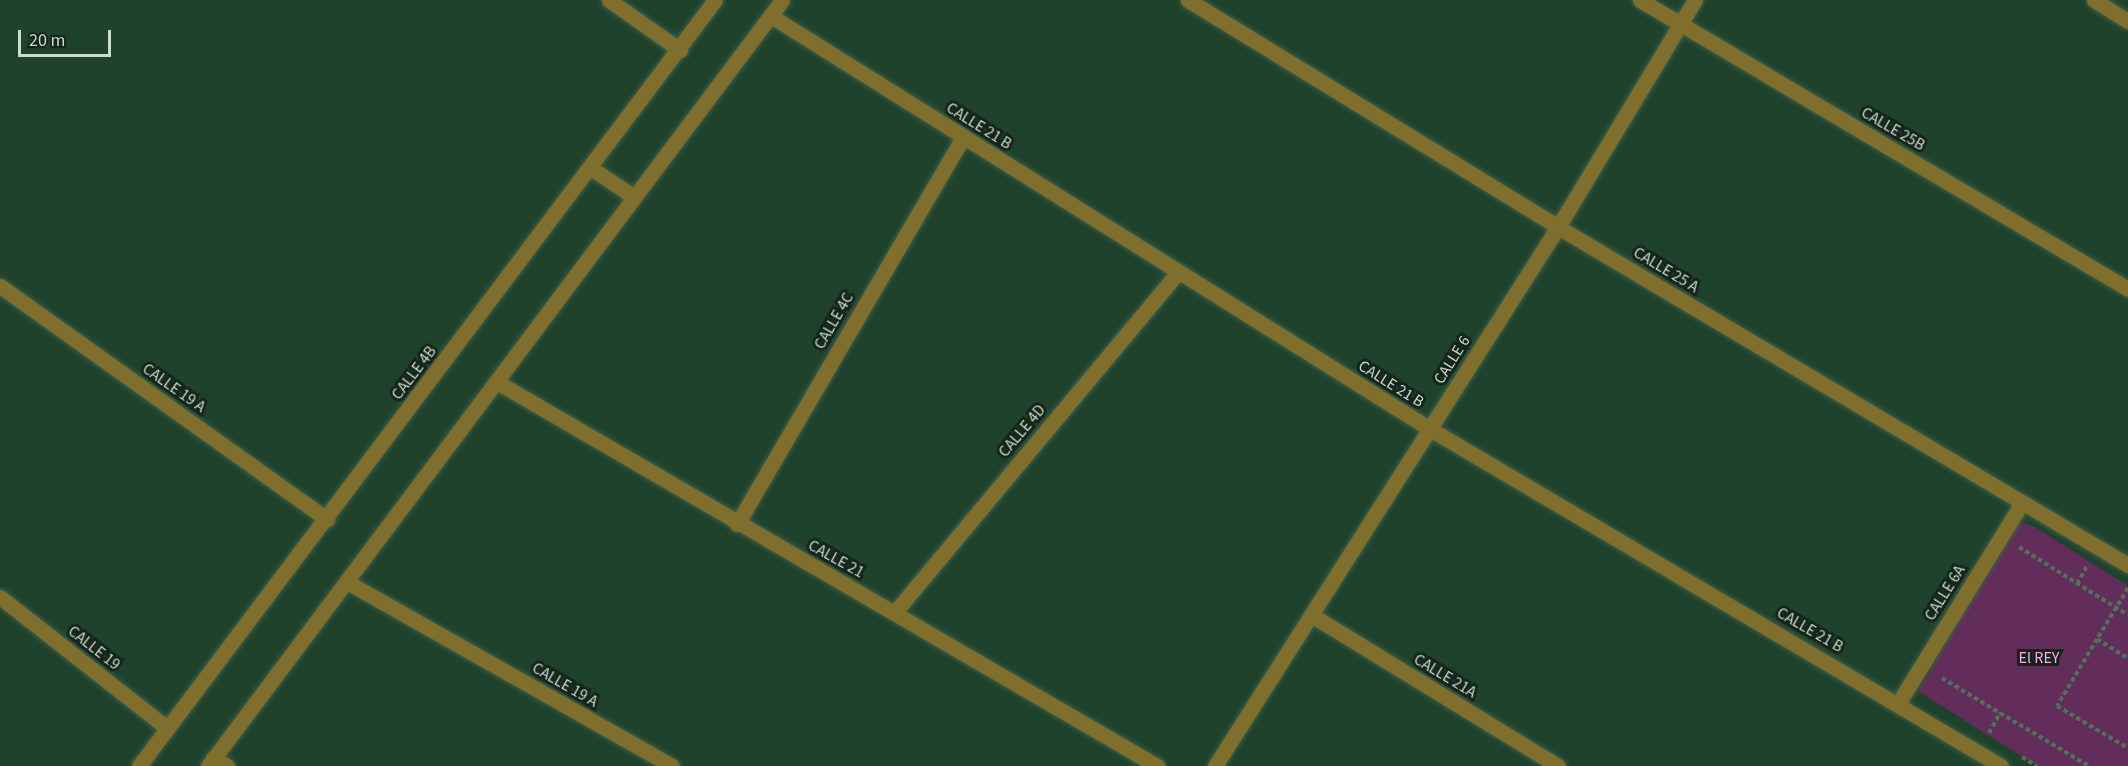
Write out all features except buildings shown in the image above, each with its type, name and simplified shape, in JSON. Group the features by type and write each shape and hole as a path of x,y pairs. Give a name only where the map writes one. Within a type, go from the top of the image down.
{"street":[{"path":"609,0 680,50"},
{"name":"CALLE 4B","path":"139,766 166,727 327,519 680,50 715,0"},
{"path":"216,763 347,582 782,0"},
{"name":"CALLE 25 A","path":"1188,0 1558,227 2128,565"},
{"name":"CALLE 25B","path":"1640,0 2128,289"},
{"name":"CALLE 6","path":"1215,766 1313,616 1558,227 1695,0"},
{"path":"2094,0 2128,21"},
{"name":"CALLE 21 B","path":"771,16 1177,273 1430,429 1899,702 2001,766"},
{"name":"CALLE 4C","path":"737,524 963,137"},
{"path":"591,168 634,197"},
{"name":"CALLE 4D","path":"895,612 1177,273"},
{"name":"CALLE 19 A","path":"0,286 327,519"},
{"name":"CALLE 21","path":"497,382 737,524 895,612 1157,766"},
{"name":"CALLE 6A","path":"1899,702 2022,503"},
{"name":"CALLE 19 A","path":"347,582 672,766"},
{"name":"CALLE 19","path":"0,597 166,727"},
{"name":"CALLE 21A","path":"1313,616 1558,766"}],"path":[{"path":"2015,545 2128,615"},
{"path":"2077,584 2090,562"},
{"path":"2128,588 2057,706 2128,748"},
{"path":"2097,639 2128,658"},
{"path":"1933,672 2089,766"},
{"path":"1988,735 2000,713"},
{"path":"1978,729 1997,741"},
{"path":"2017,754 2037,766"}],"green space":[{"name":"El REY","path":"2018,521 2035,527 2128,586 2128,766 2037,766 1918,691"}]}
